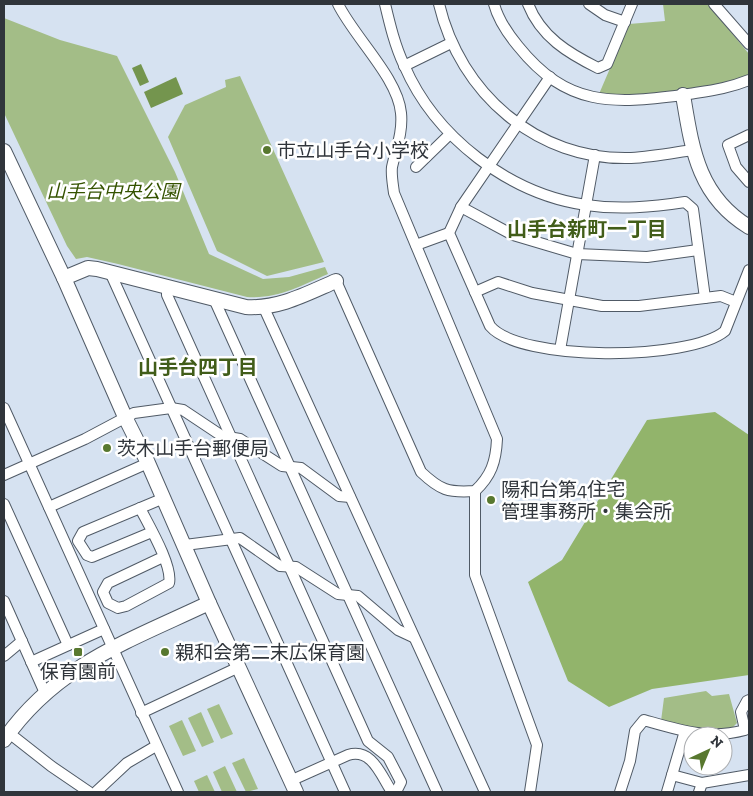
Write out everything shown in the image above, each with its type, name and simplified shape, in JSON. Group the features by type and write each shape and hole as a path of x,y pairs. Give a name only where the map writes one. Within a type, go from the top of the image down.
{"street":[{"path":"338,4 388,80 399,101 402,114 400,134 392,169 394,193 498,439 496,459 493,466 487,479 475,492 476,575 537,745 530,792"},
{"path":"385,4 393,36 404,66 416,88 450,134 488,166 554,198 586,205 627,208 685,202 692,208 705,298"},
{"path":"439,4 451,43 474,82 518,124 568,148 594,155 630,158 692,150"},
{"path":"494,4 508,34 531,62 550,78 569,89 607,100 628,102 725,88 749,80"},
{"path":"528,4 541,28 554,41 567,52 598,68 607,64 632,4"},
{"path":"588,4 605,14 625,22"},
{"path":"719,5 749,44"},
{"path":"404,66 451,43"},
{"path":"416,245 449,233 461,207 550,78"},
{"path":"683,95 692,150 708,188 733,215 749,227"},
{"path":"416,167 450,134"},
{"path":"749,135 728,144 736,167 749,182"},
{"path":"560,350 594,155"},
{"path":"5,156 64,278 293,787 332,763 351,754 364,755 373,761 393,791 401,782 388,757 368,741 167,296 167,286"},
{"path":"461,207 513,235 577,254 647,257 698,250"},
{"path":"449,233 490,326 496,333 529,344 560,350 618,355 644,353 718,337 725,331 749,270"},
{"path":"64,278 88,268 246,307 264,308 283,304 336,281 421,472 437,488 460,492 475,492"},
{"path":"110,272 345,792"},
{"path":"475,292 498,282 569,302 602,306 638,306 721,296 736,302"},
{"path":"214,299 437,792"},
{"path":"264,308 485,792"},
{"path":"4,408 178,792"},
{"path":"4,475 85,439 134,413 171,408 184,410 222,436 240,439 282,466 301,468 339,496 350,497"},
{"path":"49,507 148,463"},
{"path":"152,532 92,557 87,556 78,541 83,532 164,498"},
{"path":"4,504 68,645"},
{"path":"140,508 163,557 170,580 169,583 126,606 118,608 108,603 104,592 108,583 163,557"},
{"path":"185,545 240,538 280,566 296,567 338,594 358,596 398,630 413,637"},
{"path":"4,601 45,693"},
{"path":"90,792 6,736 20,716 45,693 86,662 209,603"},
{"path":"31,662 104,629"},
{"path":"4,656 22,641"},
{"path":"141,713 239,667"},
{"path":"733,733 747,730 741,712 746,701 749,700"},
{"path":"620,792 630,761 635,731 644,720 683,730"},
{"path":"667,792 683,738"},
{"path":"96,792 126,763 156,746"},
{"path":"672,774 701,788 749,775"}],"green space":[{"path":"663,4 708,4 749,54 749,75 731,83 637,98 599,94 629,24 665,21"},
{"name":"山手台中央公園","path":"4,18 60,40 117,56 175,172 209,254 263,279 289,277 325,267 328,274 279,294 247,297 87,257 76,259 67,246 4,113"},
{"path":"240,76 324,262 267,276 217,251 168,137 185,105 226,87 225,80"},
{"path":"706,691 712,696 729,694 737,723 733,727 685,726 661,721 664,698"},
{"path":"219,704 233,734 221,739 207,709"},
{"path":"201,712 214,742 202,747 188,718"},
{"path":"182,720 196,751 183,756 169,726"},
{"path":"244,758 258,789 246,792 232,763"},
{"path":"225,766 237,792 222,792 213,772"},
{"path":"207,775 215,792 199,792 194,781"}],"shaded area":[{"path":"141,64 149,82 140,86 132,68"},
{"path":"176,77 183,94 151,108 144,92"},
{"path":"715,412 749,435 749,675 652,689 609,707 568,681 528,582 562,560 647,420"}],"place":[{"name":"市立山手台小学校","path":"267,150"},
{"name":"茨木山手台郵便局","path":"107,448"},
{"name":"陽和台第4住宅 管理事務所・集会所","path":"491,500"},
{"name":"保育園前","path":"78,652"},
{"name":"親和会第二末広保育園","path":"165,652"}],"district":[{"name":"山手台新町一丁目","path":"587,229"},
{"name":"山手台四丁目","path":"198,367"}]}
